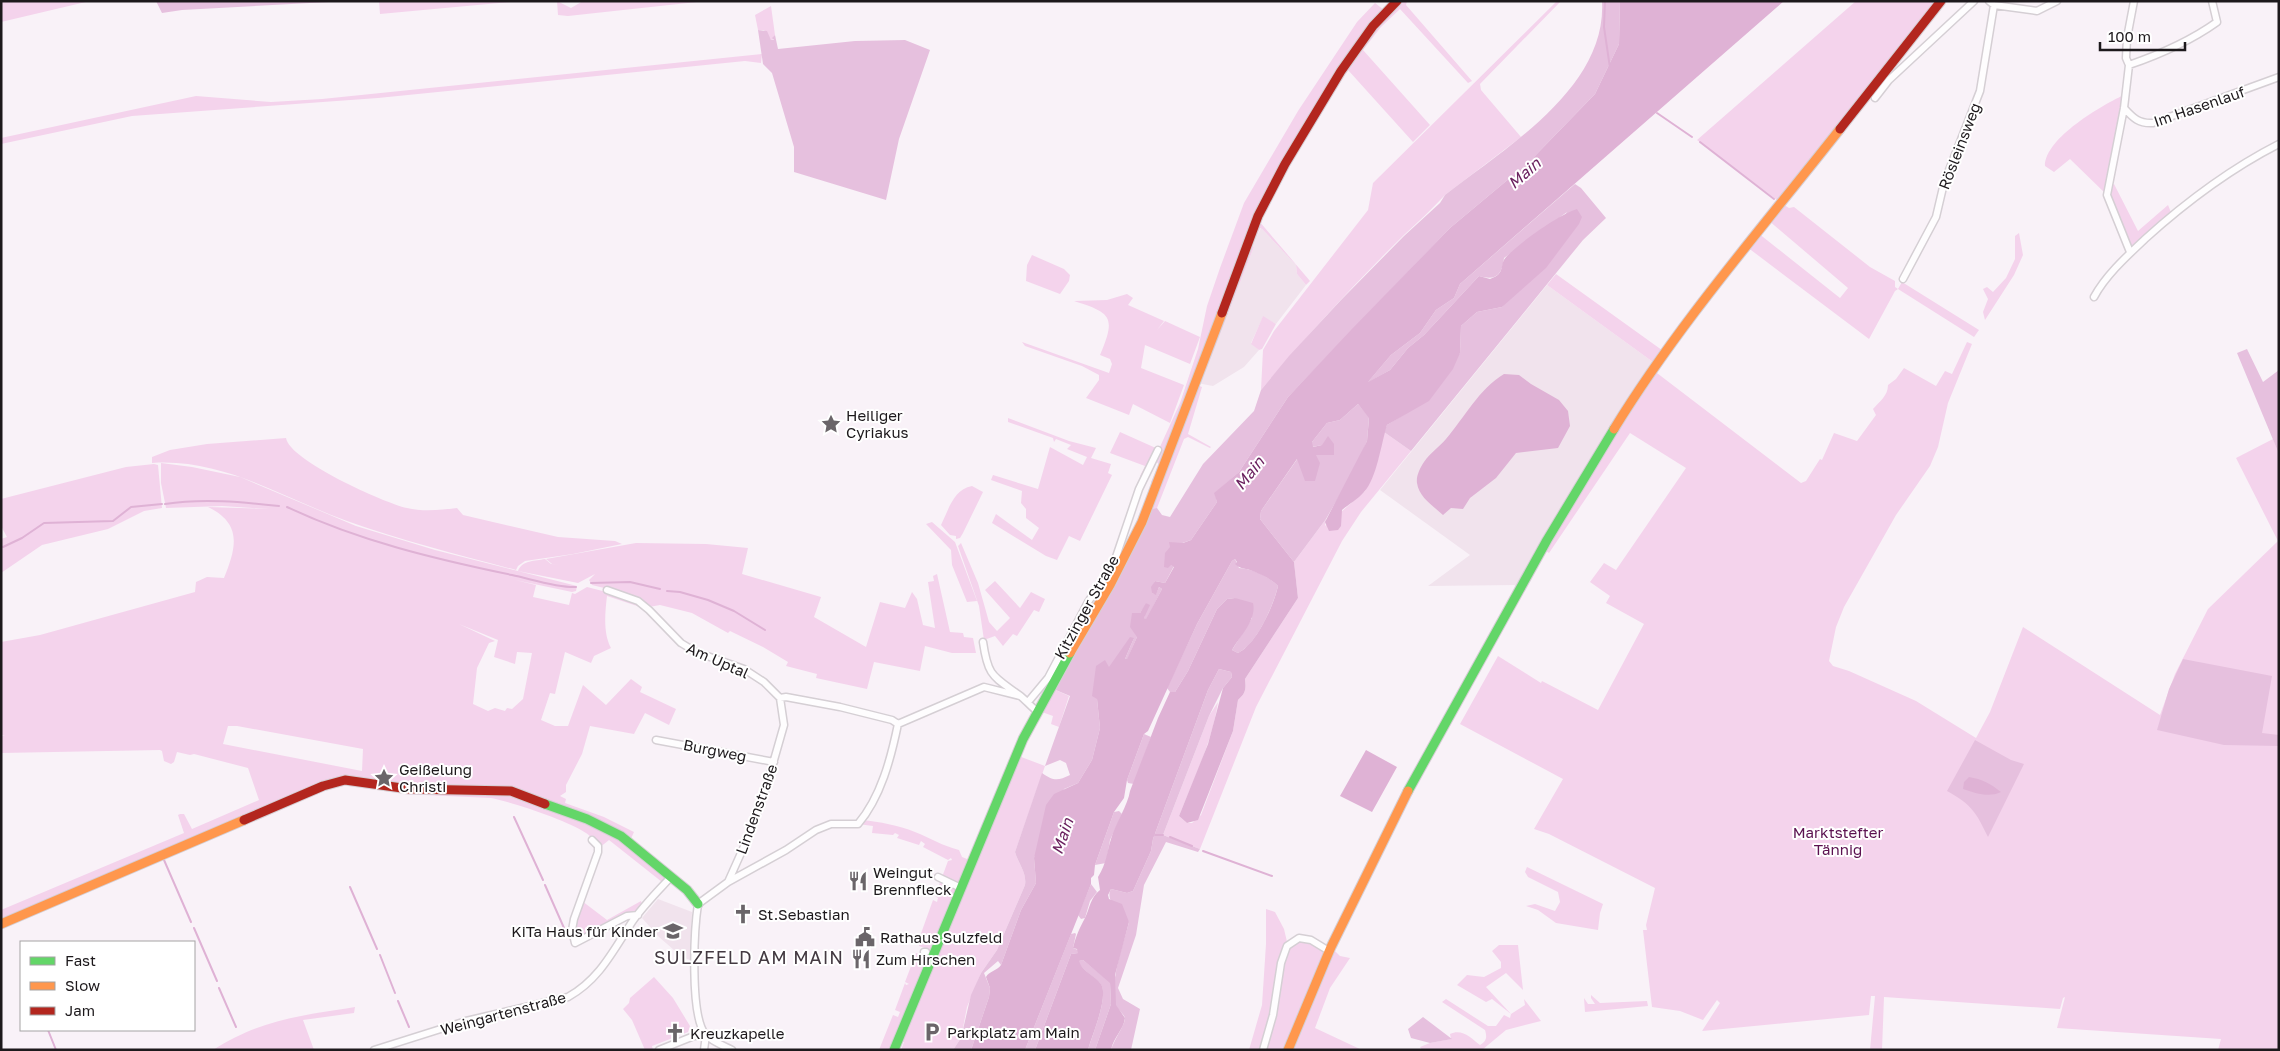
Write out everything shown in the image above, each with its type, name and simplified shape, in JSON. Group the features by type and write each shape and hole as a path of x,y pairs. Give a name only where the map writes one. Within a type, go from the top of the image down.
{"main road":[{"path":"894,1050 1004,781 1037,712 1110,585 1142,522 1178,433 1249,235 1268,195 1351,56 1373,26 1397,1"},
{"path":"1288,1050 1329,951 1402,803 1564,511 1634,397 1704,302 1940,1"},
{"path":"1,924 322,786 345,780 409,789 511,791 613,831 687,890 698,904"}],"street":[{"path":"1875,98 1889,80 1974,1"},
{"path":"1992,3 2037,11 2057,1"},
{"path":"2130,252 2107,195 2124,108 2129,65 2126,58 2127,38 2134,1"},
{"path":"2129,65 2167,52 2217,22 2212,1"},
{"name":"Rösleinsweg","path":"1903,279 1936,216 1944,183 1980,90 1992,3"},
{"name":"Im Hasenlauf","path":"2124,108 2142,124 2153,124 2279,77"},
{"path":"2094,296 2130,252 2182,206 2226,174 2279,144"},
{"name":"Kitzinger Straße","path":"1028,702 1048,678 1084,610 1107,574 1116,556 1139,489 1158,450"},
{"name":"Am Uptal","path":"607,590 638,601 681,644 696,652 744,669 764,682 780,698"},
{"path":"983,642 986,662 995,678 1028,702 1037,712"},
{"path":"898,724 984,687 1020,696"},
{"path":"780,698 786,697 840,707 892,720 898,724"},
{"name":"Lindenstraße","path":"698,904 728,882 750,833 774,762 784,725 780,698"},
{"path":"728,882 786,850 816,830 837,823 858,824 880,785 891,758 898,724"},
{"name":"Burgweg","path":"656,740 774,762"},
{"path":"592,840 598,846 598,852 574,919 572,930 575,943 627,916 638,914"},
{"path":"938,877 961,888"},
{"name":"Weingartenstraße","path":"374,1050 466,1021 568,997 590,982 600,971 638,914 670,878"},
{"path":"698,904 694,927 696,992 700,1023 706,1035 732,1050"},
{"path":"1263,1050 1273,1015 1281,963 1288,946 1299,938 1311,940 1329,951"},
{"path":"660,1050 694,1036 706,1035"},
{"path":"704,1050 706,1035"}],"shaded area":[{"path":"156,1 347,1 182,10 162,13"},
{"path":"1602,1 1620,1 1619,44 1595,94 1529,162 1450,228 1288,397 1239,472 1215,493 1217,502 1191,540 1171,547 1171,565 1174,566 1165,583 1155,581 1152,593 1156,594 1159,587 1162,589 1146,620 1144,618 1147,603 1140,613 1137,637 1127,660 1125,659 1134,638 1097,699 1100,728 1092,760 1078,783 1064,789 1034,858 1036,883 1021,910 1001,965 998,961 984,973 990,988 989,997 971,1050 953,1050 961,1038 971,995 981,973 997,950 1025,885 1024,872 1015,852 1042,773 1049,778 1056,779 1070,775 1066,763 1060,760 1045,766 1070,696 1051,688 1149,509 1157,508 1162,515 1170,517 1203,464 1254,411 1261,390 1289,356 1341,300 1404,236 1440,203 1445,195 1496,157 1548,113 1570,88 1588,61 1599,32"},
{"path":"758,30 767,31 771,40 774,40 772,38 775,35 778,49 855,41 905,40 930,50 899,139 886,200 794,172 794,147 772,73 763,64"},
{"path":"1575,184 1581,188 1606,218 1583,240 1411,451 1384,432 1387,425 1405,414 1460,353 1461,326 1477,312 1502,307 1567,212 1504,258 1502,269 1497,275 1490,278 1479,276 1424,335 1408,348 1390,370 1367,383 1391,355 1420,333 1436,310 1454,298 1460,284"},
{"path":"1261,228 1296,265 1297,274 1306,285 1276,324 1263,317 1251,343 1259,350 1244,367 1213,386 1197,383 1199,375 1204,375 1254,247 1248,245 1252,234 1256,238"},
{"path":"1547,285 1657,365 1520,588 1514,585 1428,586 1470,555 1380,490"},
{"path":"2247,349 2263,382 2279,370 2279,454 2237,353"},
{"path":"1358,404 1369,417 1367,441 1355,468 1326,519 1294,562 1260,519 1261,511 1298,458 1316,455 1322,445 1312,447 1312,442 1327,423 1340,420"},
{"path":"1235,559 1239,568 1260,574 1278,586 1268,614 1252,642 1238,653 1232,650 1252,618 1235,598 1227,599 1217,609 1188,671 1175,692 1170,692 1167,688 1197,624 1232,561"},
{"path":"2183,659 2272,676 2262,733 2279,735 2279,746 2224,745 2157,730 2169,689"},
{"path":"1219,669 1231,672 1232,677 1223,688 1209,716 1163,835 1200,849 1198,852 1166,842 1144,885 1136,935 1118,988 1123,999 1140,1009 1131,1050 1111,1050 1125,1020 1116,1006 1114,988 1115,976 1129,922 1115,907 1109,893 1111,889 1127,893 1133,891 1151,851 1153,839 1208,690"},
{"path":"1144,734 1151,737 1134,784 1128,783 1127,780"},
{"path":"1975,740 2011,760 2024,764 1988,837 1980,821 1968,805 1947,791"},
{"path":"1119,811 1122,814 1110,840 1106,863 1095,865 1114,812"},
{"path":"1091,884 1097,892 1090,901 1085,918 1081,919 1078,915"},
{"name":"KiTa Haus für Kinder","path":"658,899 692,912 690,960 682,957 659,937 642,918"},
{"path":"1075,933 1073,948 1078,950 1078,953 1071,954 1035,1050 1025,1050 1071,934"},
{"path":"1083,960 1110,982 1111,1004 1095,1050 1088,1050 1102,1006 1103,989 1100,983 1078,961"},
{"path":"1423,1017 1452,1039 1430,1043 1411,1038 1408,1029"}],"green space":[{"path":"1,1 90,1 1,22"},
{"path":"379,1 522,1 380,14"},
{"path":"557,1 571,8 583,1 706,1 568,16 558,15"},
{"path":"1399,1 1407,1 1406,5 1472,81 1468,83 1400,9 1381,27 1363,50 1430,125 1413,142 1348,70 1285,173 1259,221 1310,281 1306,285 1297,274 1296,265 1262,229 1260,228 1256,238 1252,234 1278,178 1339,76 1373,29"},
{"path":"1557,1 1561,1 1480,84 1481,90 1521,137 1445,195 1349,292 1261,390 1263,350 1274,331 1368,210 1373,183"},
{"path":"1856,1 1941,1 1781,203 1697,140"},
{"path":"1375,3 1384,10 1283,164 1153,486 1151,482 1159,464 1154,460 1180,403 1198,349 1207,306 1244,203 1298,111 1357,22"},
{"path":"771,6 775,35 772,41 764,30 758,30 755,15"},
{"path":"762,54 761,63 745,61 378,98 132,116 1,144 1,138 196,96 271,102 322,99"},
{"path":"2126,94 2108,188 2114,184 2138,231 2168,205 2172,215 2130,252 2107,195 2070,159 2054,172 2045,166 2047,155 2064,134 2090,114"},
{"path":"1781,203 1789,208 1794,207 1870,267 1895,281 1895,287 1898,289 1895,291 1869,339 1747,247 1758,233 1840,298 1848,288 1768,220"},
{"path":"2019,233 2023,255 2014,275 1985,320 1983,312 1988,299 1983,289 1987,287 1993,292 2006,278 2015,259 2015,236"},
{"path":"1248,245 1254,247 1204,375 1201,376"},
{"path":"1032,255 1064,269 1070,275 1069,281 1060,294 1026,281 1027,265"},
{"path":"1556,274 1666,353 1657,365 1547,285"},
{"path":"1902,282 1979,330 1974,337 1898,289"},
{"path":"1127,294 1133,298 1128,305 1164,321 1157,330 1165,321 1200,337 1190,364 1145,345 1141,368 1184,385 1170,423 1133,404 1129,415 1086,398 1099,380 1099,375 1082,366 1025,346 1022,342 1109,373 1112,364 1110,359 1100,355 1108,332 1109,324 1107,318 1096,309 1074,301 1107,300"},
{"path":"1263,316 1276,324 1262,349 1259,350 1251,344"},
{"name":"Marktstefter Tännig","path":"1967,342 1972,344 1948,403 1938,447 1930,466 1896,515 1844,607 1836,627 1829,661 1833,666 1849,671 1916,701 1976,738 1990,712 2023,627 2160,715 2175,674 2208,609 2278,541 2236,458 2273,439 2279,454 2279,1050 2218,1050 2221,1039 2057,1028 2065,997 2060,1009 1884,997 1882,1050 1870,1050 1875,996 1871,996 1869,1015 1702,1031 1720,1003 1717,1000 1703,1020 1680,1011 1652,1007 1643,930 1647,930 1646,925 1655,888 1549,834 1534,829 1563,779 1460,724 1498,656 1541,683 1542,681 1598,710 1644,624 1606,603 1610,596 1590,582 1604,563 1616,570 1686,468 1630,433 1549,553 1546,551 1526,577 1653,370 1801,483 1806,481 1820,459 1822,460 1834,433 1857,441 1876,415 1873,409 1885,396 1888,385 1896,379 1904,368 1936,386 1945,371 1952,374"},
{"path":"1197,385 1202,387 1188,434 1211,447 1188,437 1184,439 1157,508 1149,509"},
{"path":"1008,418 1069,441 1096,448 1091,458 1111,464 1108,473 1112,475 1080,541 1069,536 1057,560 1046,556 992,523 996,514 1032,540 1039,528 1026,518 1026,509 1021,503 1022,491 991,480 993,475 1038,489 1050,447 1083,465 1087,457 1067,449 1071,445 1056,439 1054,442 1053,438 1008,422"},
{"path":"1120,432 1158,449 1143,477 1140,476 1145,466 1110,453"},
{"path":"1384,432 1411,451 1361,512 1342,541 1256,707 1200,849 1163,835 1209,716 1218,702 1207,746 1179,816 1187,823 1192,823 1201,815 1233,731 1238,700 1245,691 1245,679 1298,598 1294,562 1326,519 1325,526 1365,491 1378,459"},
{"path":"286,438 291,447 303,458 339,479 379,498 407,508 438,510 457,508 463,515 558,537 615,541 622,544 525,561 516,570 347,521 228,473 178,463 152,463 152,457 170,450 207,444"},
{"path":"161,463 240,477 356,526 435,550 577,586 576,591 572,592 515,580 536,585 533,597 569,605 572,593 575,594 587,587 622,596 643,608 607,596 606,629 611,648 594,656 591,663 565,652 555,694 550,693 541,720 555,726 568,726 583,685 606,705 631,679 642,687 640,692 676,709 669,725 645,713 634,734 590,726 582,754 566,785 566,792 560,796 566,799 565,803 604,817 634,832 629,843 667,876 662,882 609,840 599,848 590,836 578,828 540,812 512,803 491,798 402,794 400,789 345,780 1,923 1,910 184,833 178,815 180,814 184,814 192,829 259,800 248,768 194,754 177,752 174,762 171,764 164,761 162,751 160,750 1,753 1,736 5,736 1,735 1,642 40,635 195,592 196,582 207,577 224,578 233,547 232,529 227,521 208,507 270,509 222,506 166,508 161,483","holes":["459,624 498,640 494,657 515,664 517,652 532,653 523,699 512,709 507,708 505,711 495,708 488,711 473,704 477,668 489,643 495,641","228,726 237,726 363,749 362,771 223,744"]},
{"path":"158,465 162,508 144,511 108,529 42,545 1,573 1,539 7,537 1,526 1,499 126,467"},
{"path":"972,486 983,492 963,533 960,538 956,539 956,536 950,535 941,525 956,496"},
{"path":"932,522 955,542 977,601 967,602 952,565 951,550 926,524"},
{"path":"636,543 706,544 748,548 742,574 821,597 814,617 866,647 880,602 905,608 912,592 917,599 923,625 935,628 928,582 934,581 933,576 937,574 950,632 963,633 964,637 973,638 976,653 952,653 925,646 920,671 874,662 867,689 816,678 817,674 786,666 788,662 763,647 730,631 728,633 692,613 660,605 649,607 624,593 592,585 589,580 595,574 578,583 518,571 522,565 529,562 545,559 551,564 566,565 552,564 546,559"},
{"path":"961,543 978,583 989,622 997,631 1010,618 985,590 995,581 1020,608 1031,592 1045,599 1039,612 1034,610 1017,636 1013,634 1003,646 995,636 984,640 979,606 958,546"},
{"path":"1051,688 1069,696 1059,727 1051,724 1053,716 1039,711"},
{"path":"1016,755 1045,766 1015,852 1024,872 1025,885 997,950 981,973 967,1007 961,1038 953,1050 901,1050 904,1042 898,1039 894,1050 879,1050 893,1015 898,1017 900,1012 895,1010 905,983 906,985 909,984 905,982 916,953 923,955 925,948 919,946 919,939 933,900 937,902 938,898 935,896 948,861 952,860 951,858 948,860 923,847 925,844 921,841 919,845 897,838 899,835 895,833 893,835 872,833 873,826 858,824 862,820 889,824 909,830 959,850 962,857 972,861"},
{"path":"1527,867 1603,904 1598,930 1556,923 1538,910 1526,906 1535,904 1555,911 1560,902 1558,892 1528,877 1525,872"},
{"path":"582,901 607,920 641,901 642,904 636,913 575,942 573,935"},
{"path":"1266,909 1275,912 1284,929 1288,946 1299,938 1329,951 1331,947 1340,956 1350,958 1330,988 1315,1028 1362,1050 1249,1050 1262,1005"},
{"path":"1499,945 1518,945 1523,990 1506,973 1486,987 1511,1014 1492,999 1486,1002 1457,985 1467,975 1484,977 1501,968 1501,962 1492,951"},
{"path":"654,977 673,998 690,1026 688,1032 652,1046 653,1050 645,1050 632,1020 623,1009 629,1003 630,998"},
{"path":"1591,995 1600,1003 1647,1001 1648,1006 1585,1012 1584,998 1588,1004 1595,1004"},
{"path":"1446,999 1488,1026 1496,1026 1504,1015 1510,1018 1511,1014 1525,1005 1524,999 1541,1021 1506,1030 1482,1050 1422,1050 1420,1047 1451,1039 1450,1034 1454,1032 1466,1035 1480,1045 1485,1040 1485,1030 1442,1002"},
{"path":"355,1007 354,1013 303,1020 314,1050 213,1050 248,1031 265,1025 299,1016"}],"water":[{"name":"Main","path":"1620,1 1784,1 1460,284 1454,298 1436,310 1420,333 1391,355 1368,382 1390,370 1408,348 1424,335 1479,276 1490,279 1495,277 1499,274 1504,259 1521,244 1550,223 1577,209 1582,217 1579,224 1546,268 1502,307 1477,312 1461,326 1460,353 1453,369 1429,401 1387,425 1372,478 1362,495 1342,510 1341,526 1338,530 1329,531 1325,522 1367,441 1369,418 1358,404 1340,420 1327,423 1312,442 1313,447 1322,445 1328,436 1334,444 1334,455 1316,455 1320,463 1315,481 1305,481 1297,459 1261,511 1260,519 1294,562 1298,598 1245,679 1245,691 1238,700 1233,731 1198,820 1187,823 1179,816 1208,744 1223,688 1232,677 1231,672 1219,669 1208,690 1153,839 1151,851 1133,891 1127,893 1111,889 1108,895 1109,899 1122,904 1129,922 1115,975 1116,1005 1125,1018 1111,1050 1095,1050 1111,1004 1110,983 1083,960 1079,961 1081,965 1101,984 1103,990 1099,1016 1088,1050 1035,1050 1071,954 1078,953 1077,949 1073,948 1092,900 1100,890 1098,877 1105,863 1113,833 1170,692 1175,692 1188,671 1217,609 1227,599 1235,598 1253,603 1253,616 1232,650 1238,653 1245,649 1258,633 1273,603 1278,586 1261,575 1239,567 1235,564 1237,562 1235,559 1232,561 1197,624 1148,731 1144,734 1127,780 1124,798 1114,812 1095,865 1091,884 1025,1050 971,1050 989,997 990,988 986,977 1001,965 1021,910 1036,883 1034,858 1046,805 1054,794 1078,783 1092,760 1100,728 1097,699 1092,696 1096,666 1105,660 1109,667 1130,637 1134,638 1125,659 1127,659 1137,637 1130,627 1132,613 1140,613 1146,603 1150,605 1144,618 1146,619 1162,589 1159,587 1156,595 1152,593 1151,587 1155,581 1165,583 1174,567 1171,565 1168,568 1164,567 1165,553 1170,547 1169,542 1183,543 1191,540 1217,502 1214,493 1239,472 1288,397 1450,228 1529,162 1595,94 1619,44"},
{"path":"1504,374 1519,375 1559,400 1568,411 1570,426 1558,448 1516,453 1496,478 1470,498 1463,509 1451,508 1443,515 1427,501 1418,488 1417,480 1420,469 1426,459 1446,439 1479,396"},
{"path":"1366,750 1397,767 1372,812 1340,796"},
{"path":"1969,777 1986,782 2001,792 1987,795 1963,789 1964,782"}],"waterway":[{"path":"1605,1 1604,27 1610,68"},
{"path":"1657,113 1692,137"},
{"path":"1700,142 1774,199"},
{"path":"165,504 208,501 279,506"},
{"path":"3,547 22,538 44,523 113,521 131,507 162,504"},
{"path":"287,507 342,530 398,548 544,583 576,587"},
{"path":"591,583 630,582 660,589"},
{"path":"667,591 680,592 708,600 734,611 765,630"},
{"path":"514,817 543,880"},
{"path":"1155,835 1163,835"},
{"path":"1170,837 1192,846"},
{"path":"1203,851 1272,876"},
{"path":"164,860 191,922"},
{"path":"545,885 568,937"},
{"path":"350,887 377,949"},
{"path":"194,928 217,981"},
{"path":"380,955 395,993"},
{"path":"219,988 236,1027"},
{"path":"398,1001 409,1027"},
{"path":"48,1031 56,1050"}],"traffic: fast":[{"path":"1408,791 1547,540 1614,429"},
{"path":"894,1050 1023,739 1070,653"},
{"path":"545,804 587,819 621,836 687,890 698,904"}],"traffic: slow":[{"path":"1614,429 1639,390 1694,313 1840,129"},
{"path":"1070,653 1110,585 1142,522 1222,313"},
{"path":"1288,1050 1331,947 1408,791"},
{"path":"1,924 244,820"}],"traffic: jam":[{"path":"1222,313 1258,216 1285,164 1341,71 1373,26 1397,1"},
{"path":"1840,129 1941,1"},
{"path":"244,820 323,786 345,780 409,789 511,791 545,804"}],"place":[{"name":"Heiliger Cyriakus","path":"831,424"},
{"name":"Geißelung Christi","path":"384,778"},
{"name":"Weingut Brennfleck","path":"858,881"},
{"name":"St.Sebastian","path":"743,914"},
{"name":"KiTa Haus für Kinder","path":"673,931"},
{"name":"Rathaus Sulzfeld","path":"865,937"},
{"name":"Zum Hirschen","path":"861,959"},
{"name":"Parkplatz am Main","path":"932,1032"},
{"name":"Kreuzkapelle","path":"675,1033"}],"district":[{"name":"SULZFELD AM MAIN","path":"749,957"}]}
